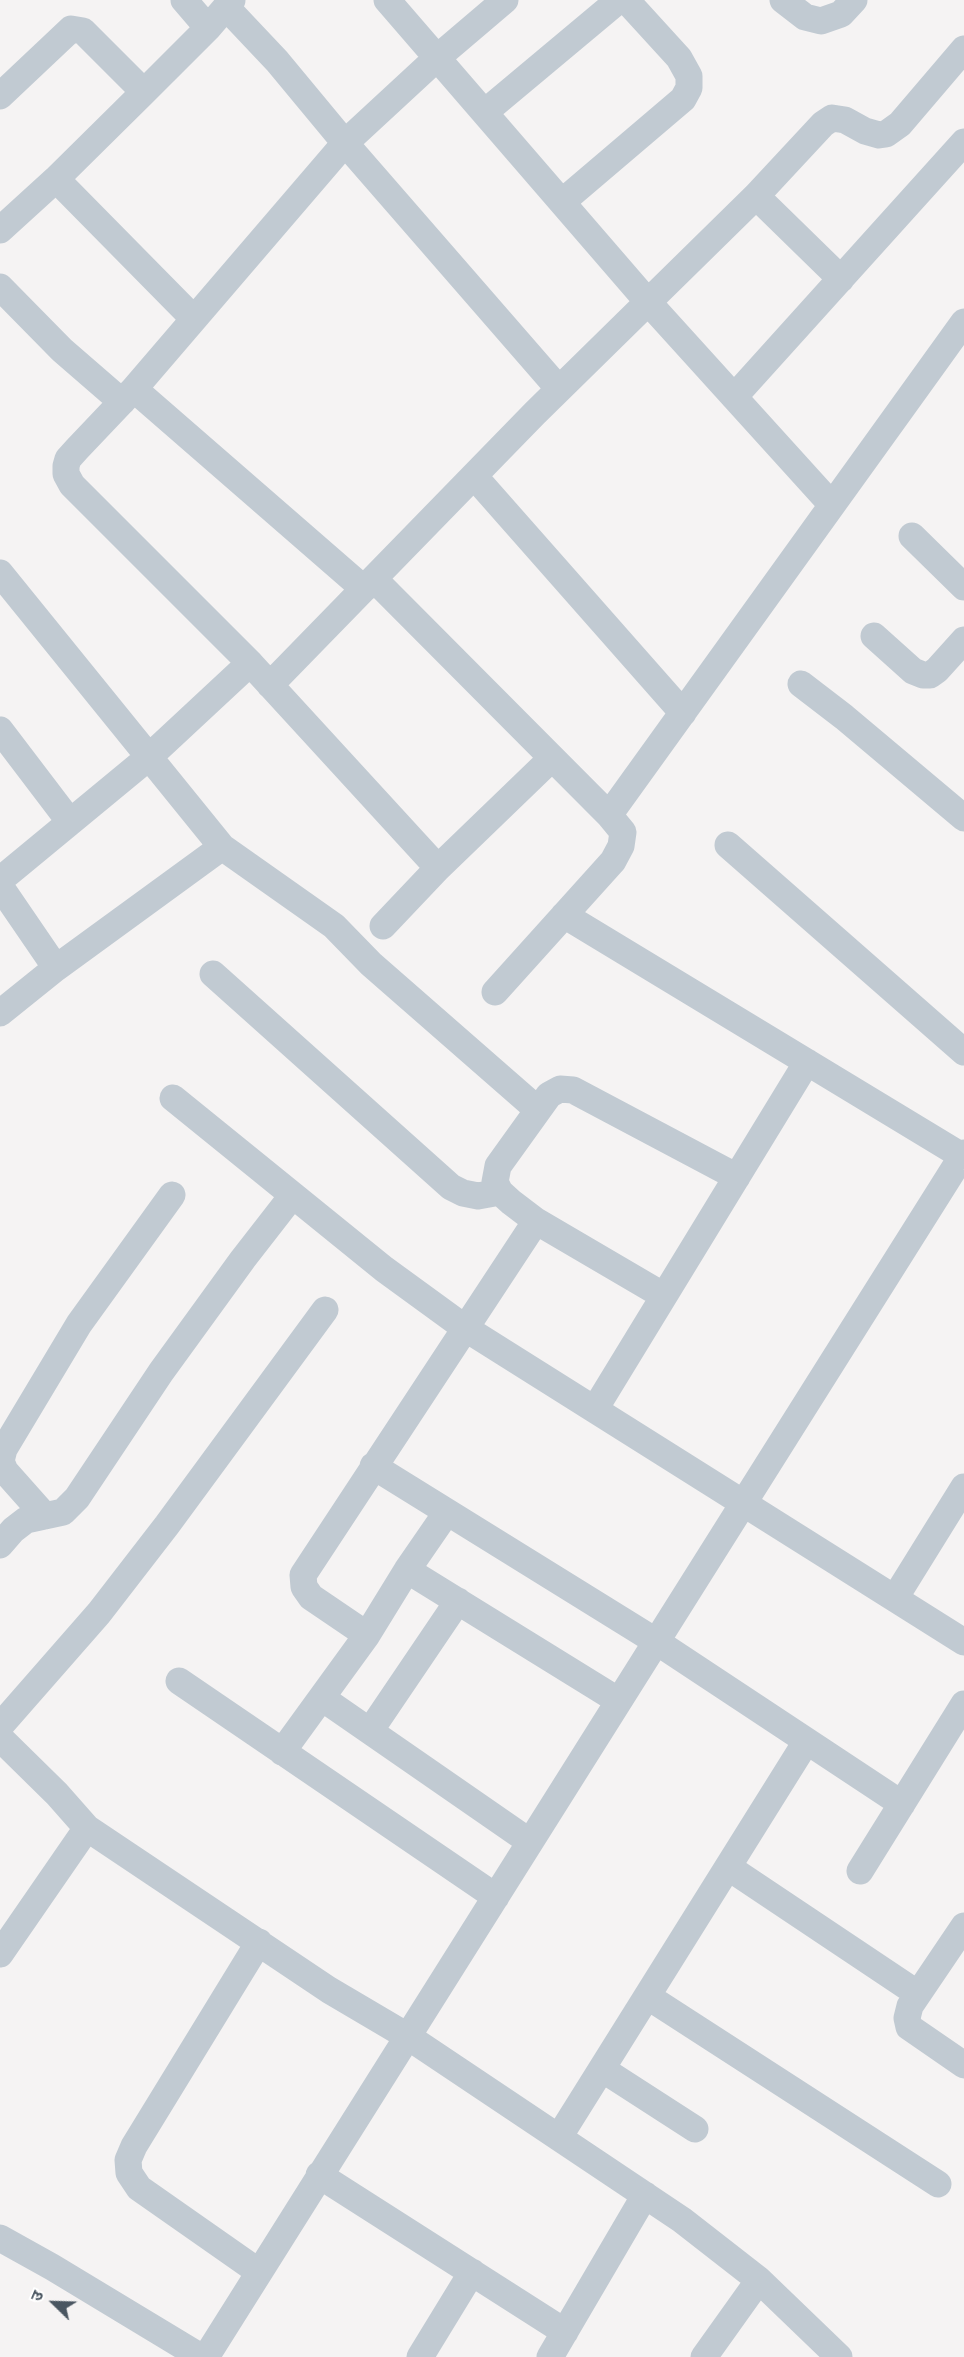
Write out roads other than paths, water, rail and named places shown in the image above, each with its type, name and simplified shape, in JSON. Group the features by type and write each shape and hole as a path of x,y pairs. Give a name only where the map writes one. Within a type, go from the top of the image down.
{"street":[{"path":"184,0 208,27"},
{"path":"387,0 648,302 831,504"},
{"path":"438,868 250,663 72,485 66,474 68,459 128,395 345,143 438,57 505,0"},
{"path":"485,112 619,0"},
{"path":"562,202 683,99 689,88 689,76 679,58 626,0"},
{"path":"783,0 805,16 821,21 841,14 854,0"},
{"path":"0,230 56,179 229,4 345,143 559,389"},
{"path":"0,96 71,29 82,31 87,35 144,92"},
{"path":"270,685 559,389 756,196 823,124 832,118 845,120 865,131 879,135 886,134 900,124 964,49"},
{"path":"734,398 964,142"},
{"path":"56,179 194,319"},
{"path":"756,196 841,279"},
{"path":"0,287 69,356 128,395 369,584 552,758 623,832 621,846 613,861 495,992"},
{"path":"609,815 964,322"},
{"path":"474,476 683,713"},
{"path":"912,536 964,586"},
{"path":"0,573 222,847 334,926 371,964 538,1110"},
{"path":"874,636 923,675 930,675 937,670 964,640"},
{"path":"0,880 149,757 250,663"},
{"path":"801,684 964,818"},
{"path":"0,730 70,822"},
{"path":"383,926 438,868 552,758"},
{"path":"728,845 964,1052"},
{"path":"0,1013 56,968 222,847"},
{"path":"0,886 56,968"},
{"path":"206,2357 963,1155 564,915"},
{"path":"213,974 450,1187 478,1196 500,1192"},
{"path":"595,1409 807,1062"},
{"path":"664,1296 536,1221 500,1192 495,1182 498,1166 549,1095 560,1089 573,1090 737,1177"},
{"path":"173,1098 384,1269 465,1328 964,1642"},
{"path":"45,1516 5,1471 1,1461 4,1449 79,1324 171,1195"},
{"path":"0,1545 13,1530 26,1520 63,1512 77,1498 161,1372 243,1258 292,1196"},
{"path":"367,1635 311,1597 304,1587 303,1575 536,1221"},
{"path":"0,1726 99,1613 167,1525 325,1310"},
{"path":"373,1466 657,1642 902,1804"},
{"path":"895,1598 964,1486"},
{"path":"282,1752 367,1635 407,1570 447,1512"},
{"path":"407,1570 619,1701"},
{"path":"370,1731 458,1600"},
{"path":"180,1681 496,1897"},
{"path":"322,1698 530,1842"},
{"path":"860,1871 964,1704"},
{"path":"0,1738 57,1794 87,1828 329,1990 407,2036 682,2220 759,2280 839,2357"},
{"path":"559,2137 806,1742"},
{"path":"0,1954 87,1828"},
{"path":"728,1867 918,1994"},
{"path":"964,1926 918,1994 907,2018 909,2027 964,2065"},
{"path":"259,1942 134,2146 128,2160 129,2173 139,2188 259,2272"},
{"path":"647,1996 938,2184"},
{"path":"602,2069 694,2129"},
{"path":"319,2175 565,2332"},
{"path":"550,2357 645,2195"},
{"path":"0,2238 201,2357"},
{"path":"420,2357 471,2272"},
{"path":"704,2357 759,2280"}]}
